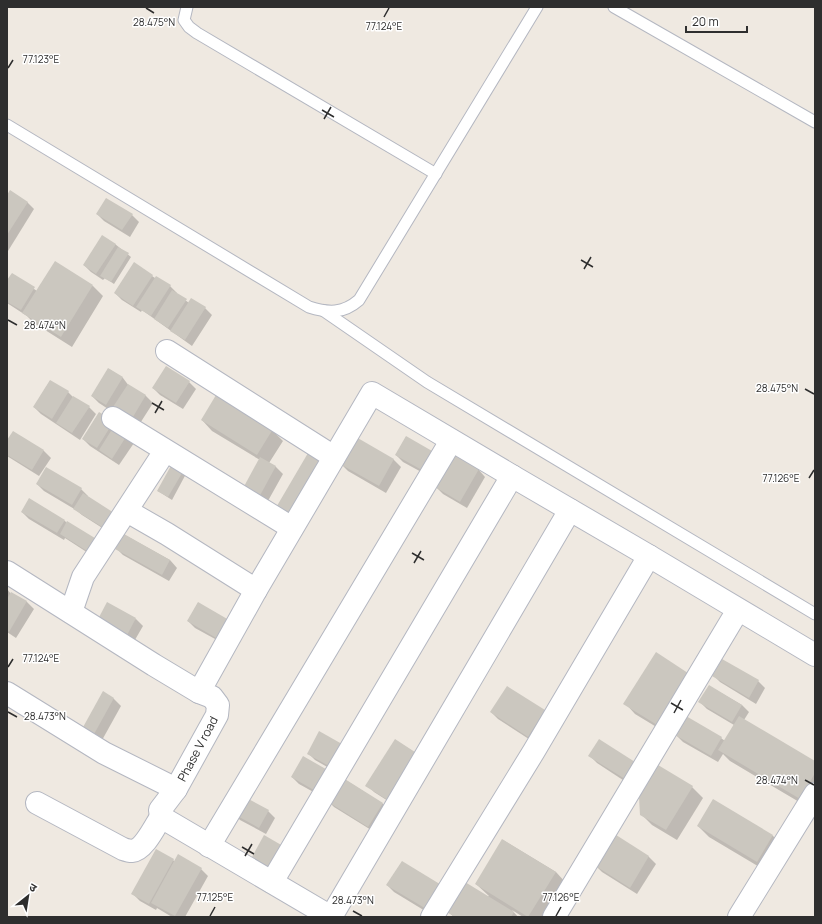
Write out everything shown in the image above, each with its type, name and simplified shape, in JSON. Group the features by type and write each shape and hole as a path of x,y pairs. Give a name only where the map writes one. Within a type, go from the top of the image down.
{"street":[{"path":"167,351 334,457"},
{"path":"199,692 256,590 372,393 815,655"},
{"path":"113,418 292,528"},
{"path":"209,846 451,441"},
{"path":"71,612 83,577 128,511 166,451"},
{"path":"272,882 512,476"},
{"path":"161,816 209,846 331,917 570,510"},
{"path":"128,511 256,590"},
{"path":"432,917 534,751 649,556"},
{"name":"Phase V road","path":"7,572 154,665 199,692 212,697 218,705 217,715 176,789 160,810 161,816 143,844 138,849 132,851 123,849 37,804"},
{"path":"554,917 738,610"},
{"path":"7,694 104,753 176,789"},
{"path":"739,917 815,794"}],"lane":[{"path":"187,7 184,20 189,27 197,33 436,174"},
{"path":"324,311 350,308 359,300 537,7"},
{"path":"614,7 815,122"},
{"path":"7,125 309,306 324,311 427,382 815,614"}],"building":[{"path":"10,190 28,202 7,235 7,195"},
{"path":"106,198 133,214 122,230 96,214"},
{"path":"102,235 116,244 96,274 83,265"},
{"path":"118,247 129,253 111,282 100,276"},
{"path":"55,261 93,285 61,337 22,313"},
{"path":"134,262 153,275 133,306 114,293"},
{"path":"12,273 35,287 21,310 7,302 7,280"},
{"path":"156,276 171,285 151,316 136,307"},
{"path":"172,290 187,299 168,328 154,319"},
{"path":"191,298 206,307 185,340 170,331"},
{"path":"166,366 190,381 176,403 152,388"},
{"path":"108,368 123,377 106,405 91,396"},
{"path":"50,380 69,391 52,419 33,407"},
{"path":"128,384 146,395 130,422 111,410"},
{"path":"216,395 273,429 257,455 201,420"},
{"path":"73,396 90,406 72,433 56,423"},
{"path":"99,412 114,421 97,448 82,439"},
{"path":"116,423 129,432 112,459 99,450"},
{"path":"13,431 44,450 32,470 7,455 7,440"},
{"path":"406,436 439,455 429,474 395,455"},
{"path":"356,437 394,459 379,486 340,464"},
{"path":"308,453 328,465 294,523 274,511"},
{"path":"453,454 479,469 460,502 435,487"},
{"path":"260,457 276,466 257,501 241,492"},
{"path":"173,462 185,468 168,497 157,491"},
{"path":"46,467 82,488 72,505 36,484"},
{"path":"83,493 122,518 112,533 73,509"},
{"path":"29,498 65,520 57,533 21,512"},
{"path":"67,521 103,543 95,556 60,534"},
{"path":"124,534 170,560 162,575 115,549"},
{"path":"11,592 27,601 9,632 7,630 7,599"},
{"path":"107,602 136,618 125,639 96,623"},
{"path":"198,602 229,620 218,639 187,621"},
{"path":"656,652 694,677 662,728 623,704"},
{"path":"722,659 759,680 749,698 712,676"},
{"path":"709,685 742,705 732,722 698,702"},
{"path":"507,686 545,710 528,737 490,712"},
{"path":"103,691 114,698 93,736 82,729"},
{"path":"686,716 722,737 711,756 675,735"},
{"path":"739,716 815,761 815,773 800,799 718,750"},
{"path":"319,731 342,744 329,766 307,754"},
{"path":"395,739 421,756 391,802 365,786"},
{"path":"599,739 635,762 625,779 588,756"},
{"path":"303,756 331,772 319,793 291,777"},
{"path":"658,765 693,786 666,830 640,815 639,797"},
{"path":"340,776 383,803 368,827 325,800"},
{"path":"241,795 269,810 259,828 232,813"},
{"path":"713,799 773,835 757,862 697,826"},
{"path":"613,833 649,856 630,888 594,865"},
{"path":"264,835 283,846 271,868 252,857"},
{"path":"502,839 556,872 528,917 475,884"},
{"path":"156,849 174,859 149,904 131,894"},
{"path":"178,854 202,868 175,916 151,903"},
{"path":"402,861 443,886 428,910 386,885"},
{"path":"465,882 514,912 511,917 455,917 447,912"}]}
